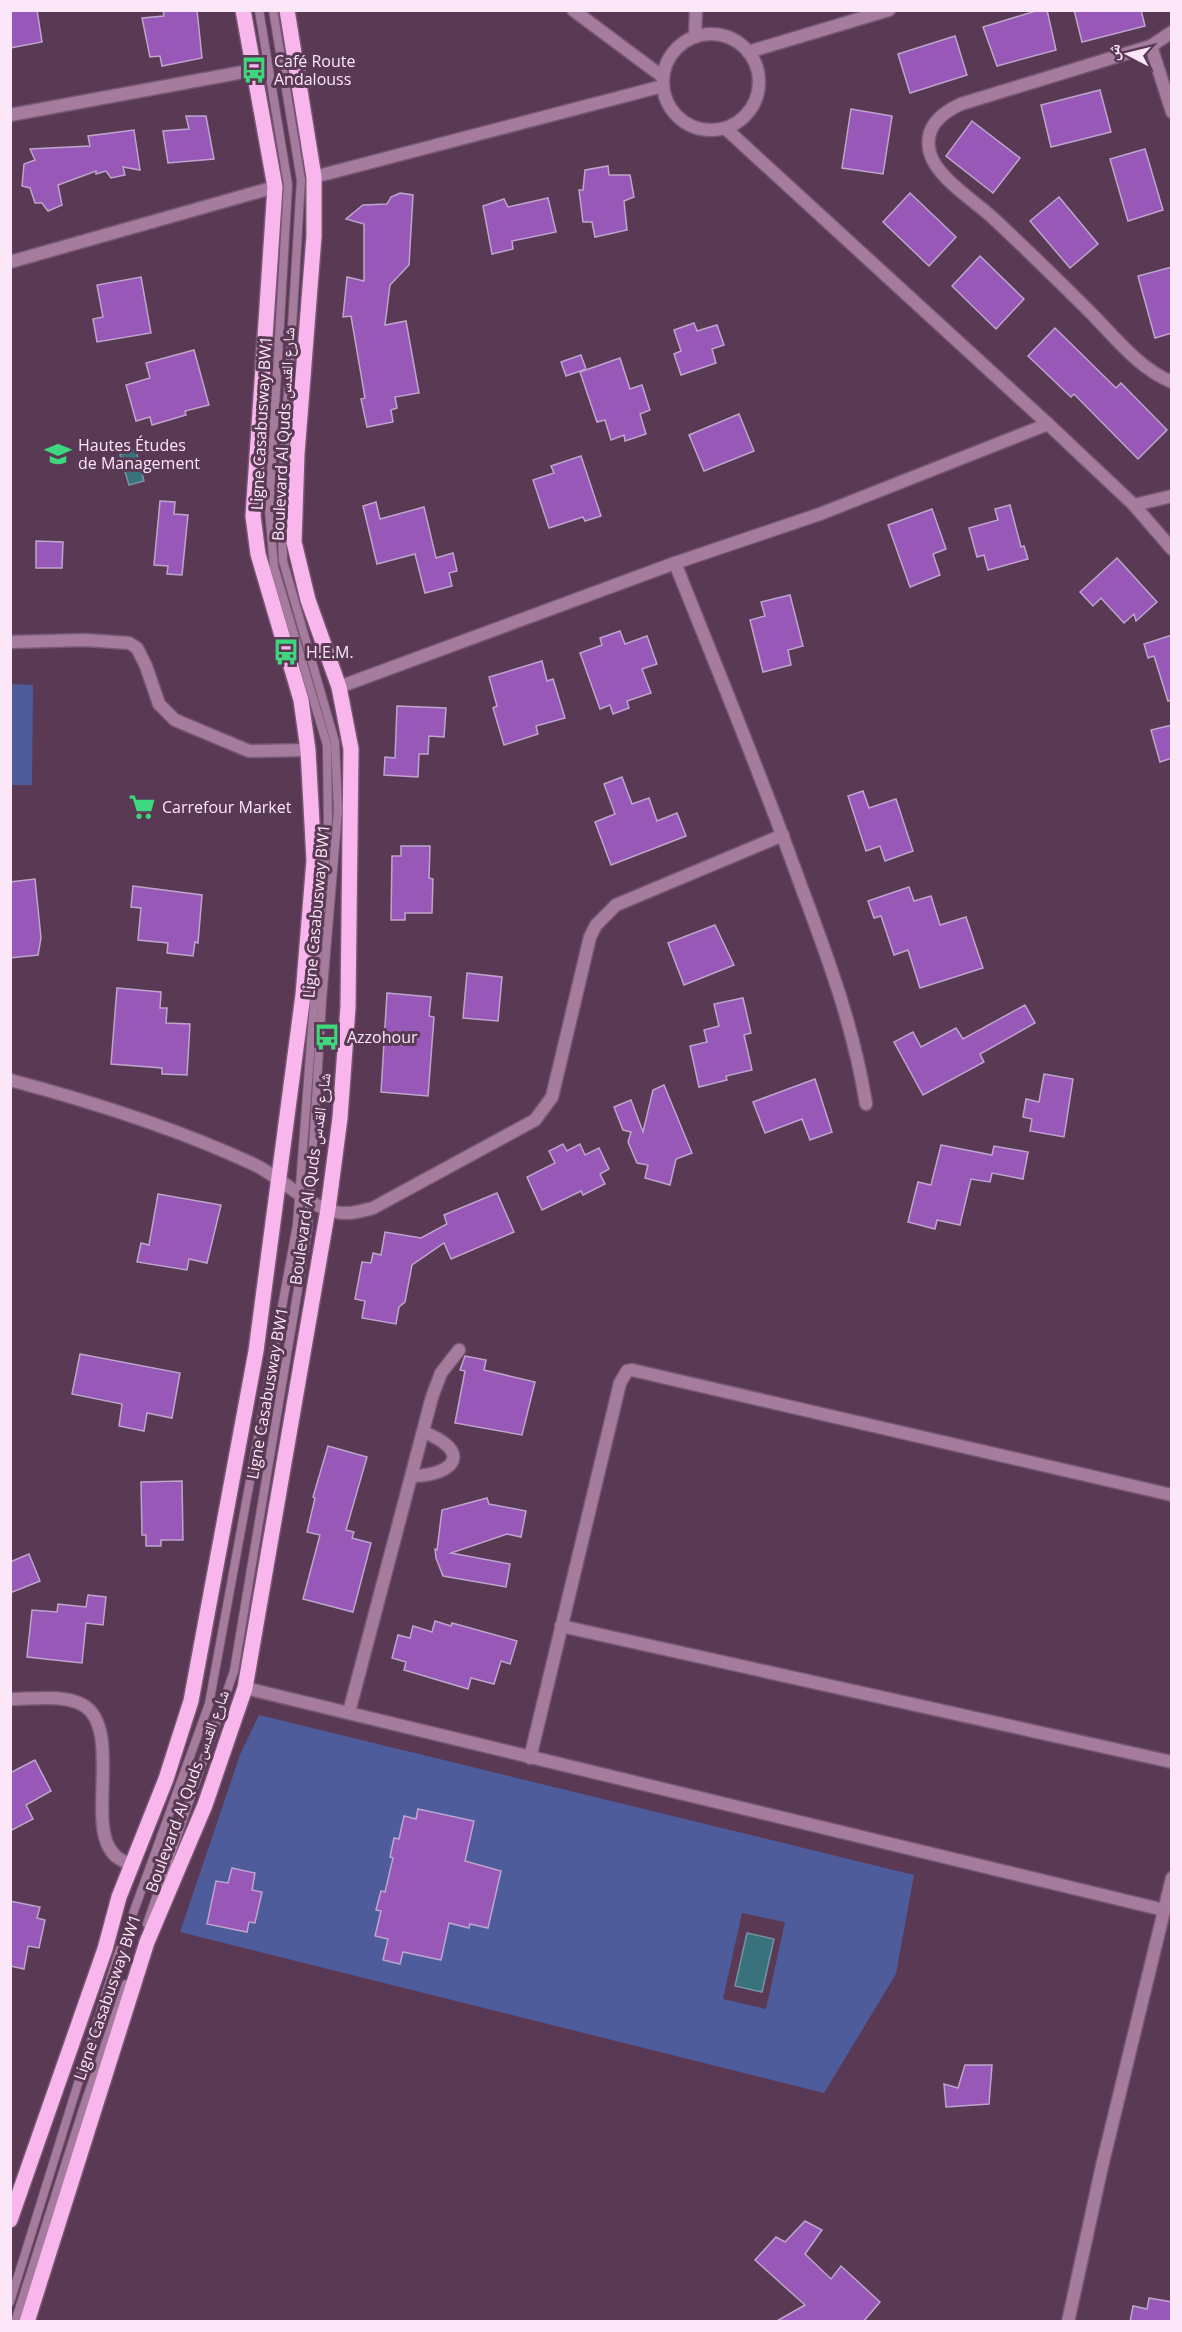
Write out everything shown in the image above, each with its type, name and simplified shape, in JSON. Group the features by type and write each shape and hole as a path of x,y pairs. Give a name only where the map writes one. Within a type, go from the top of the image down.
{"main road":[{"name":"Boulevard Al Quds شارع القدس","path":"10,2220 132,1865 166,1779 191,1701 256,1351 303,995 314,860 308,750 301,700 258,554 253,516 275,187 243,10"},
{"name":"Boulevard Al Quds شارع القدس","path":"27,2322 140,1962 205,1805 245,1688 328,1209 340,1118 347,1018 351,871 351,749 339,687 302,582 294,542 297,454 314,236 314,177 286,10"}],"street":[{"path":"573,10 663,82"},
{"path":"695,37 696,10"},
{"path":"748,52 889,10"},
{"path":"1172,32 1151,46 961,104 942,113 932,126 928,141 930,154 941,173 1011,235 1154,374 1172,382"},
{"path":"716,34 728,37 748,52 756,65 759,81 757,96 750,110 739,121 725,128 710,130 694,128 670,109 663,82 667,62 675,49 695,37 716,34"},
{"path":"1151,46 1172,112"},
{"path":"10,115 254,70"},
{"path":"314,177 663,82"},
{"path":"725,128 1048,424 1134,506 1172,549"},
{"path":"10,262 275,187"},
{"path":"339,687 675,563 820,514 1048,424"},
{"path":"1134,506 1172,496"},
{"path":"675,563 783,835 837,985 851,1030 866,1104"},
{"path":"10,642 85,639 129,643 137,648 146,666 159,704 175,720 249,751 308,750"},
{"path":"10,1080 123,1113 181,1135 252,1164 305,1198 328,1209 353,1213 373,1208 536,1120 552,1097 590,937 596,925 616,905 783,835"},
{"path":"349,1712 436,1385 459,1350"},
{"path":"530,1758 620,1383 623,1376 632,1370 1172,1495"},
{"path":"412,1476 440,1473 449,1468 453,1460 453,1452 448,1444 423,1432"},
{"path":"561,1626 1172,1762"},
{"path":"245,1688 1164,1910"},
{"path":"10,1699 68,1700 85,1706 91,1712 101,1737 105,1840 115,1856 132,1865"},
{"path":"1068,2322 1166,1925 1164,1910 1172,1878"}],"lane":[{"name":"Ligne Casabusway BW1","path":"15,2322 82,2109 234,1671 304,1252 305,1198 328,820 327,745 274,567 270,522 288,185 259,10"},
{"name":"Ligne Casabusway BW1","path":"10,2302 118,1955 209,1704 297,1225 305,1198 338,810 335,742 282,561 281,507 301,180 273,10"}],"shaded area":[{"path":"127,448 136,451 144,481 129,485 120,455"},
{"path":"11,684 33,685 32,785 11,785"},
{"path":"259,1715 914,1875 896,1974 824,2093 180,1932 240,1755","holes":["419,1809 434,1813 430,1833 474,1821 465,1861 486,1866 488,1928 470,1924 468,1928 449,1923 441,1960 407,1933 400,1964 383,1960 388,1939 375,1936 381,1911 381,1891 400,1895 409,1861 390,1857 394,1838 399,1839 404,1816 416,1819","232,1868 255,1873 252,1890 262,1893 256,1923 249,1922 247,1932 207,1923 216,1881 228,1883","742,1913 785,1922 766,2009 723,1999"]},
{"path":"747,1933 774,1939 762,1992 735,1986"}],"building":[{"path":"10,10 37,10 42,42 10,48"},
{"path":"163,10 197,10 202,58 162,66 160,56 150,57 142,18 164,16"},
{"path":"1039,10 1047,10 1056,50 997,66 983,27"},
{"path":"1074,10 1141,10 1145,26 1082,42"},
{"path":"955,36 967,75 910,93 898,54"},
{"path":"1100,90 1111,132 1051,147 1041,105"},
{"path":"851,109 892,116 883,174 842,168"},
{"path":"186,116 206,116 214,159 168,163 163,131 189,129"},
{"path":"972,121 1020,158 993,193 946,156"},
{"path":"134,130 140,170 123,167 125,175 111,178 106,171 96,174 96,171 58,185 62,205 48,211 42,203 35,203 30,188 22,186 24,164 35,160 30,149 90,146 88,136"},
{"path":"1145,149 1163,210 1128,221 1110,159"},
{"path":"608,166 609,175 630,175 634,197 624,201 627,230 595,237 592,222 583,222 579,190 583,190 585,170"},
{"path":"400,193 413,195 409,265 390,285 385,325 406,321 419,393 395,397 397,408 391,410 393,422 367,427 361,399 365,398 351,316 343,317 347,277 364,281 364,224 346,219 363,205 387,204 391,197"},
{"path":"910,193 956,237 929,266 883,222"},
{"path":"1059,197 1098,244 1070,268 1030,221"},
{"path":"548,198 556,232 512,241 513,249 492,254 483,206 504,199 508,207"},
{"path":"980,256 1024,299 996,329 952,286"},
{"path":"1172,267 1172,333 1155,338 1138,276"},
{"path":"141,277 151,333 97,342 93,319 103,317 97,285"},
{"path":"694,323 697,331 717,325 724,345 712,349 716,363 681,375 674,354 681,351 674,330"},
{"path":"1055,328 1116,388 1121,383 1167,430 1138,459 1074,394 1071,397 1028,356"},
{"path":"194,350 209,405 185,411 186,415 152,425 150,417 136,421 126,385 150,378 146,363"},
{"path":"581,355 586,369 566,376 561,362"},
{"path":"620,358 630,389 642,385 650,410 640,414 646,434 625,441 624,435 611,440 605,420 597,422 580,372"},
{"path":"739,414 754,451 704,471 689,435"},
{"path":"581,456 601,516 585,521 583,517 549,528 533,480 554,473 551,466"},
{"path":"160,501 175,502 174,514 188,515 182,575 167,574 168,566 154,565"},
{"path":"376,502 380,519 424,507 436,558 453,553 457,571 449,573 452,586 425,593 415,554 377,564 363,506"},
{"path":"1010,505 1021,547 1024,546 1028,559 988,570 984,555 977,557 969,528 998,520 995,509"},
{"path":"932,509 946,549 933,554 940,575 910,587 888,525"},
{"path":"36,541 63,542 62,568 36,568"},
{"path":"1117,558 1157,602 1136,621 1134,614 1124,623 1101,598 1093,606 1080,592"},
{"path":"790,595 803,646 788,650 791,665 763,672 750,620 765,616 761,602"},
{"path":"620,631 625,644 647,636 657,664 642,669 651,693 627,701 629,708 613,714 610,705 600,709 580,653 602,645 600,638"},
{"path":"1172,635 1172,700 1168,701 1154,656 1148,658 1144,644"},
{"path":"542,661 547,681 553,679 565,718 536,726 538,734 504,745 493,708 497,706 489,677"},
{"path":"397,706 446,708 444,737 429,736 428,754 419,754 418,777 384,775 385,757 395,758"},
{"path":"1172,725 1172,758 1160,762 1151,730"},
{"path":"622,777 632,804 649,798 657,821 677,813 686,836 611,865 595,822 615,814 604,784"},
{"path":"863,791 869,808 896,799 913,851 885,861 880,846 866,851 848,796"},
{"path":"401,846 430,846 429,878 433,879 432,913 405,913 405,920 391,920 392,856 401,856"},
{"path":"35,879 41,938 38,955 10,958 10,882"},
{"path":"133,886 202,895 198,943 195,942 193,956 167,953 168,943 138,940 141,908 131,907"},
{"path":"909,887 914,901 931,896 940,925 966,917 983,968 920,988 908,950 894,955 881,916 874,918 868,901"},
{"path":"715,925 734,965 684,985 668,943"},
{"path":"467,973 502,977 498,1021 463,1018"},
{"path":"117,988 161,992 160,1008 167,1008 166,1023 190,1024 187,1075 162,1074 162,1068 111,1064"},
{"path":"387,993 431,997 429,1016 434,1017 428,1096 381,1092"},
{"path":"743,998 751,1033 744,1035 752,1070 726,1076 727,1080 699,1087 690,1046 707,1042 704,1030 719,1026 714,1004"},
{"path":"1025,1005 1035,1023 980,1054 984,1062 923,1095 894,1042 913,1032 921,1047 956,1028 963,1039"},
{"path":"1044,1074 1073,1079 1064,1137 1030,1131 1032,1119 1023,1117 1026,1099 1039,1102"},
{"path":"815,1079 832,1132 810,1140 802,1119 765,1133 753,1102"},
{"path":"664,1085 692,1153 676,1159 670,1185 645,1178 648,1165 637,1163 628,1142 631,1132 623,1130 614,1107 631,1100 643,1132 653,1090"},
{"path":"563,1144 567,1151 580,1144 585,1155 599,1148 609,1169 600,1174 605,1184 583,1195 581,1191 542,1210 527,1177 555,1163 549,1151"},
{"path":"941,1145 992,1155 994,1146 1028,1152 1023,1179 992,1173 990,1182 971,1179 960,1225 937,1220 935,1229 908,1222 918,1182 931,1185"},
{"path":"497,1193 514,1232 451,1259 444,1243 412,1265 405,1302 399,1307 396,1324 362,1318 365,1301 355,1299 362,1262 371,1263 373,1253 381,1255 385,1232 421,1238 447,1224 444,1215"},
{"path":"158,1194 221,1205 207,1263 189,1259 187,1270 137,1262 141,1243 149,1245"},
{"path":"80,1354 180,1373 172,1418 147,1413 144,1431 119,1426 122,1404 72,1394"},
{"path":"465,1356 486,1360 484,1370 535,1382 522,1435 455,1423 465,1371 460,1370"},
{"path":"328,1446 367,1457 346,1530 354,1532 352,1538 371,1543 353,1612 303,1599 320,1535 307,1532 315,1498 313,1497"},
{"path":"182,1481 183,1540 161,1540 161,1546 146,1546 146,1535 142,1535 141,1482"},
{"path":"487,1498 489,1504 526,1511 521,1537 507,1534 451,1553 510,1564 506,1587 443,1576 436,1558 435,1549 437,1550 442,1510"},
{"path":"29,1554 40,1581 10,1593 10,1562"},
{"path":"88,1595 106,1597 103,1625 86,1623 82,1663 27,1657 32,1610 57,1612 58,1604 86,1607"},
{"path":"435,1621 451,1626 452,1623 517,1641 510,1664 501,1661 494,1684 471,1678 468,1689 404,1670 406,1662 392,1658 398,1635 410,1638 413,1626 432,1632"},
{"path":"35,1760 51,1791 26,1805 33,1819 10,1831 10,1773"},
{"path":"418,1809 474,1821 465,1861 501,1871 488,1928 470,1924 469,1928 449,1923 441,1960 403,1952 400,1964 383,1960 388,1939 375,1936 381,1911 376,1910 381,1891 385,1892 393,1858 390,1857 394,1838 399,1839 404,1816 416,1819"},
{"path":"232,1868 255,1873 252,1890 262,1892 255,1923 249,1922 247,1932 207,1924 216,1881 228,1883"},
{"path":"10,1901 40,1907 37,1918 45,1920 39,1948 28,1946 24,1969 10,1966"},
{"path":"965,2065 992,2065 989,2104 946,2107 944,2084 958,2088"},
{"path":"805,2221 822,2230 805,2254 831,2279 841,2266 880,2302 863,2322 775,2322 805,2305 755,2260 776,2237 785,2242"},
{"path":"1149,2298 1172,2302 1172,2322 1130,2322 1133,2306 1147,2309"}],"place":[{"name":"Café Route Andalouss","path":"254,70"},
{"name":"Hautes Études de Management","path":"58,454"},
{"name":"H.E.M.","path":"286,652"},
{"name":"Carrefour Market","path":"142,807"},
{"name":"Azzohour","path":"327,1037"}]}
